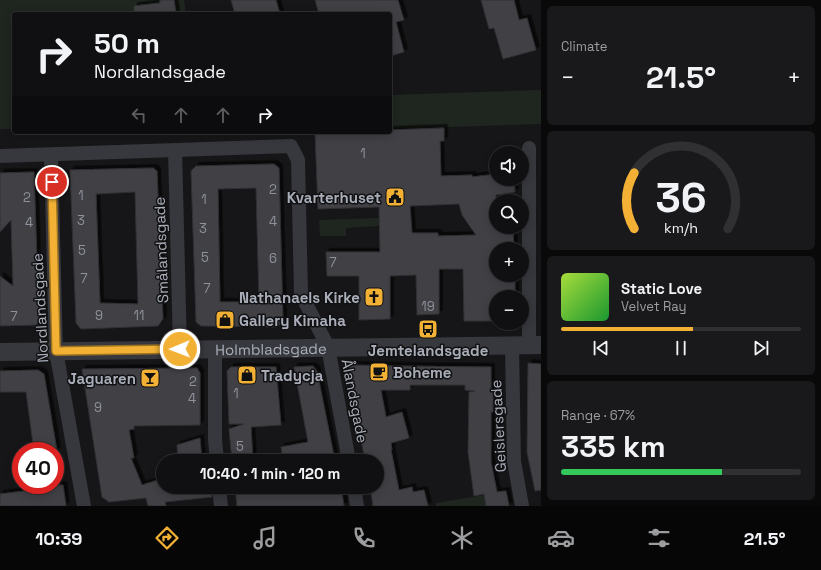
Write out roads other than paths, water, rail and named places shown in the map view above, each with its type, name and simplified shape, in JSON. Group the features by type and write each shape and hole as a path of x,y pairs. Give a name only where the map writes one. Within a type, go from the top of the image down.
{"street":[{"path":"0,156 291,146 298,160 301,294 328,347"},
{"name":"Smålandsgade","path":"175,150 180,349"},
{"name":"Nordlandsgade","path":"51,155 56,351 84,506"},
{"name":"Geislersgade","path":"522,506 514,461 527,345 529,186"},
{"name":"Holmbladsgade","path":"0,352 527,345"},
{"name":"Ålandsgade","path":"328,347 348,454"},
{"path":"215,348 216,454"},
{"path":"219,494 220,506"},
{"path":"355,494 357,506"}],"place":[{"name":"Kvarterhuset","path":"395,197"},
{"name":"Nathanaels Kirke","path":"374,297"},
{"name":"Gallery Kimaha","path":"225,320"},
{"name":"Jemtelandsgade","path":"428,329"},
{"name":"Boheme","path":"379,372"},
{"name":"Tradycja","path":"247,375"},
{"name":"Jaguaren","path":"150,378"}]}
